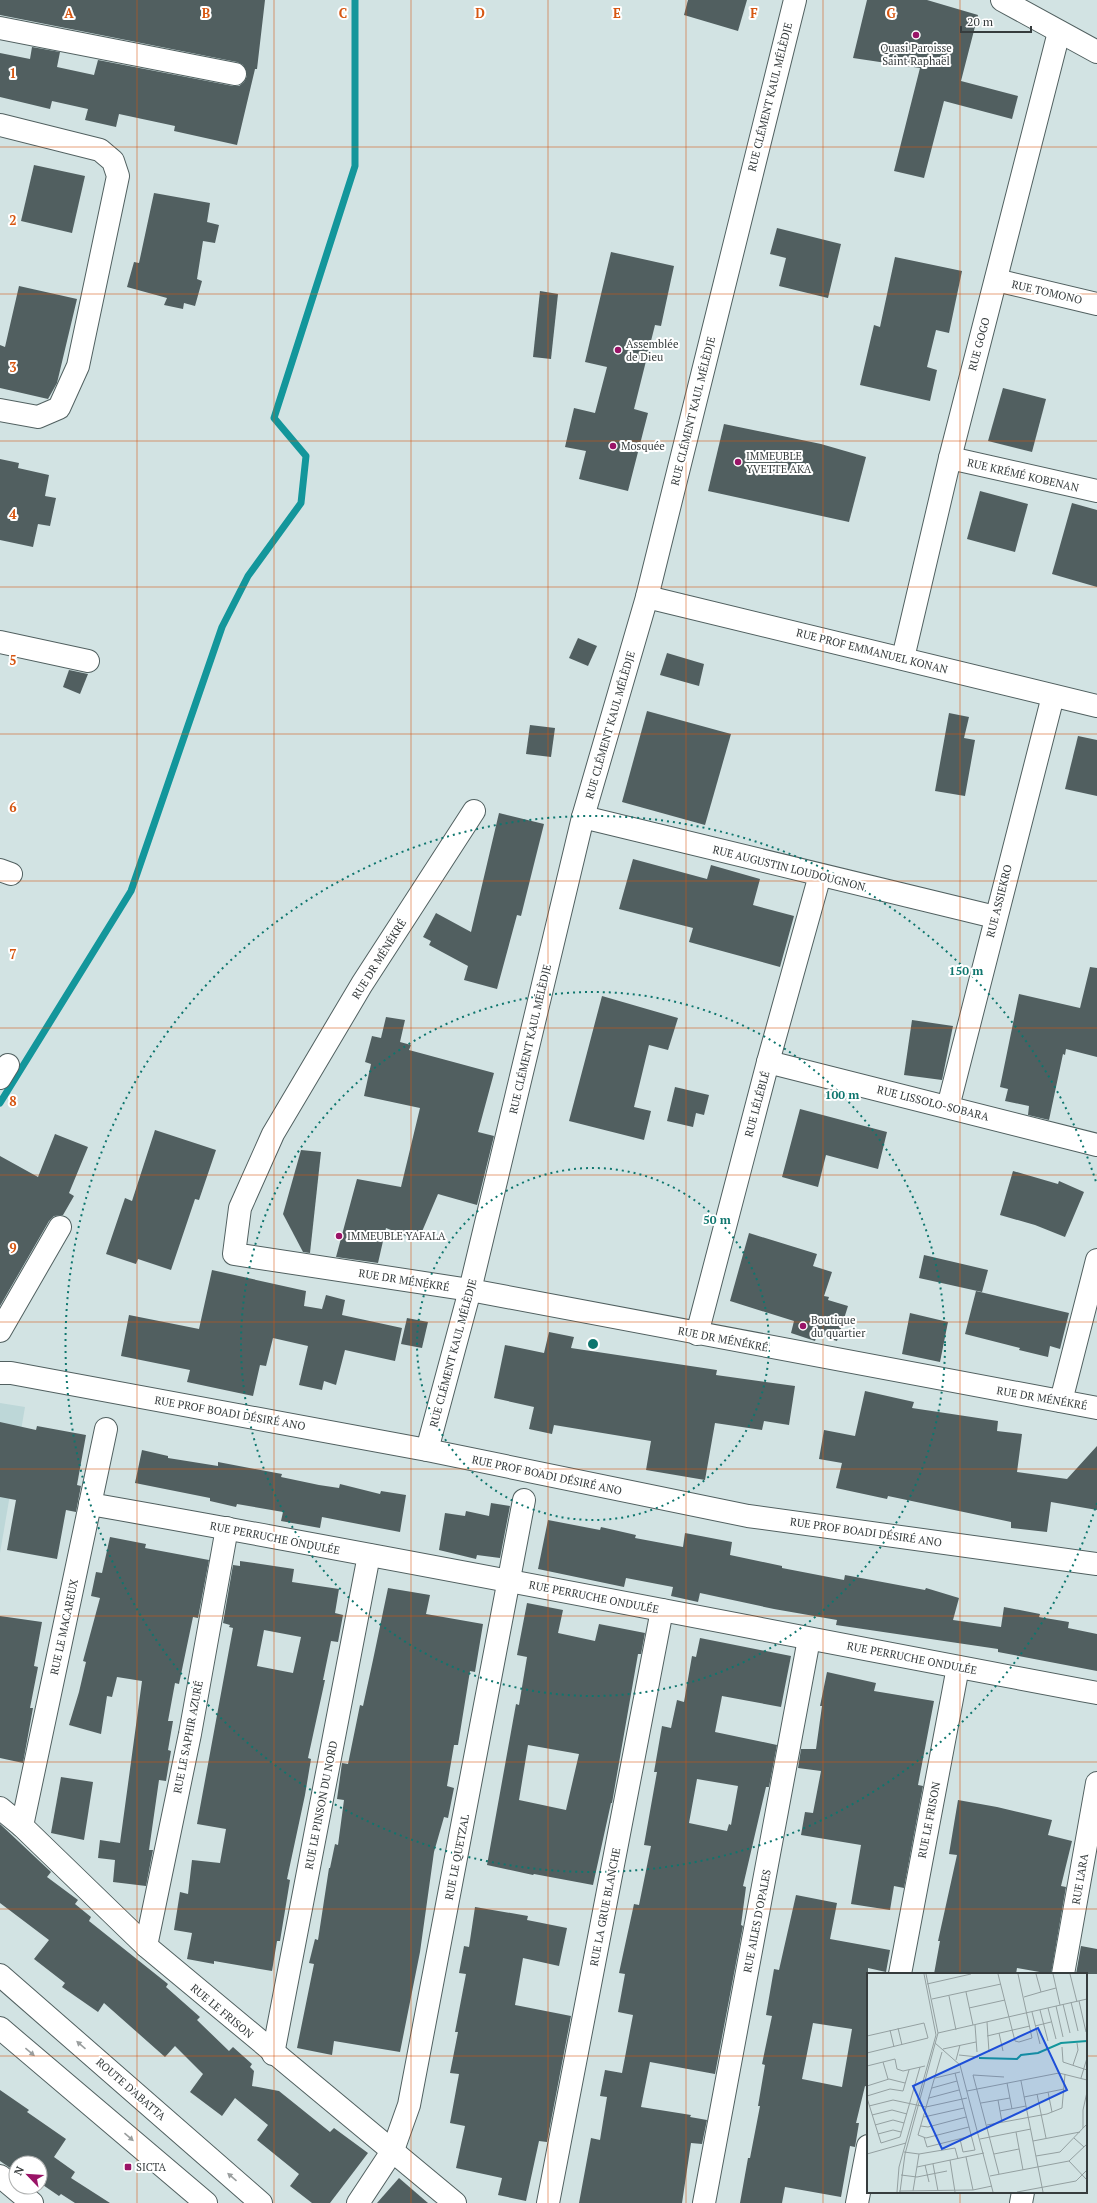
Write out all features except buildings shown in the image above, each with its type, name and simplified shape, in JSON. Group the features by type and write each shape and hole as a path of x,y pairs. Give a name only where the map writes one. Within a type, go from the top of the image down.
{"street":[{"name":"RUE CLÉMENT KAUL MÉLÈDJE","path":"428,1450 470,1290 583,817 647,597 795,0"},
{"path":"1002,0 1097,52"},
{"path":"0,28 235,74"},
{"name":"RUE GOGO","path":"903,658 950,458 1059,32"},
{"path":"0,125 100,150 113,161 118,176 78,366 59,408 38,416 0,410"},
{"name":"RUE TOMONO","path":"996,280 1097,304"},
{"name":"RUE KRÉMÉ KOBENAN","path":"950,458 1097,491"},
{"name":"RUE PROF EMMANUEL KONAN","path":"647,597 1097,706"},
{"path":"0,642 88,662"},
{"name":"RUE ASSIEKRO","path":"948,1107 995,918 1053,696"},
{"name":"RUE DR MÉNÉKRÉ","path":"474,811 362,984 273,1134 240,1208 234,1254 470,1290 696,1334 1097,1408"},
{"name":"RUE AUGUSTIN LOUDOUGNON","path":"583,817 995,918"},
{"name":"RUE LÉLÉBLÉ","path":"696,1334 768,1062 820,876"},
{"name":"RUE LISSOLO-SOBARA","path":"768,1062 1097,1145"},
{"path":"0,1331 60,1227"},
{"path":"1060,1401 1097,1260"},
{"name":"RUE PROF BOADI DÉSIRÉ ANO","path":"0,1373 11,1373 190,1405 428,1450 748,1516 1097,1564"},
{"name":"RUE LE MACAREUX","path":"22,1826 106,1429"},
{"name":"RUE LE QUETZAL","path":"358,2203 393,2150 408,2105 524,1500"},
{"name":"RUE PERRUCHE ONDULÉE","path":"90,1504 509,1580 1097,1693"},
{"name":"RUE LE SAPHIR AZURÉ","path":"146,1946 190,1734 226,1528"},
{"name":"RUE LE PINSON DU NORD","path":"273,2054 369,1555"},
{"name":"RUE LA GRUE BLANCHE","path":"548,2203 662,1610"},
{"name":"RUE AILES D'OPALES","path":"704,2203 810,1639"},
{"name":"RUE LE FRISON","path":"900,1973 958,1667"},
{"name":"RUE L'ARA","path":"1063,1973 1089,1879 1097,1783"},
{"name":"RUE LE FRISON","path":"0,1808 22,1826 146,1946 273,2054 393,2150 455,2203"},
{"name":"ROUTE D'ABATTA","path":"0,1975 261,2203"},
{"path":"0,2028 206,2203"},
{"path":"857,2203 867,2151"},
{"path":"0,2176 32,2203"},
{"path":"1021,2203 1023,2193"}],"shaded area":[{"path":"0,1403 25,1407 0,1553"}],"waterway":[{"path":"0,1103 131,891 222,627 248,576 301,503 306,456 274,418 355,166 355,0"}],"place":[{"name":"Quasi Paroisse Saint Raphaël","path":"916,35"},
{"name":"Assemblée de Dieu","path":"618,350"},
{"name":"Mosquée","path":"613,446"},
{"name":"IMMEUBLE YVETTE AKA","path":"738,462"},
{"name":"IMMEUBLE YAFALA","path":"339,1236"},
{"name":"Boutique du quartier","path":"803,1326"},
{"name":"SICTA","path":"128,2167"}]}
